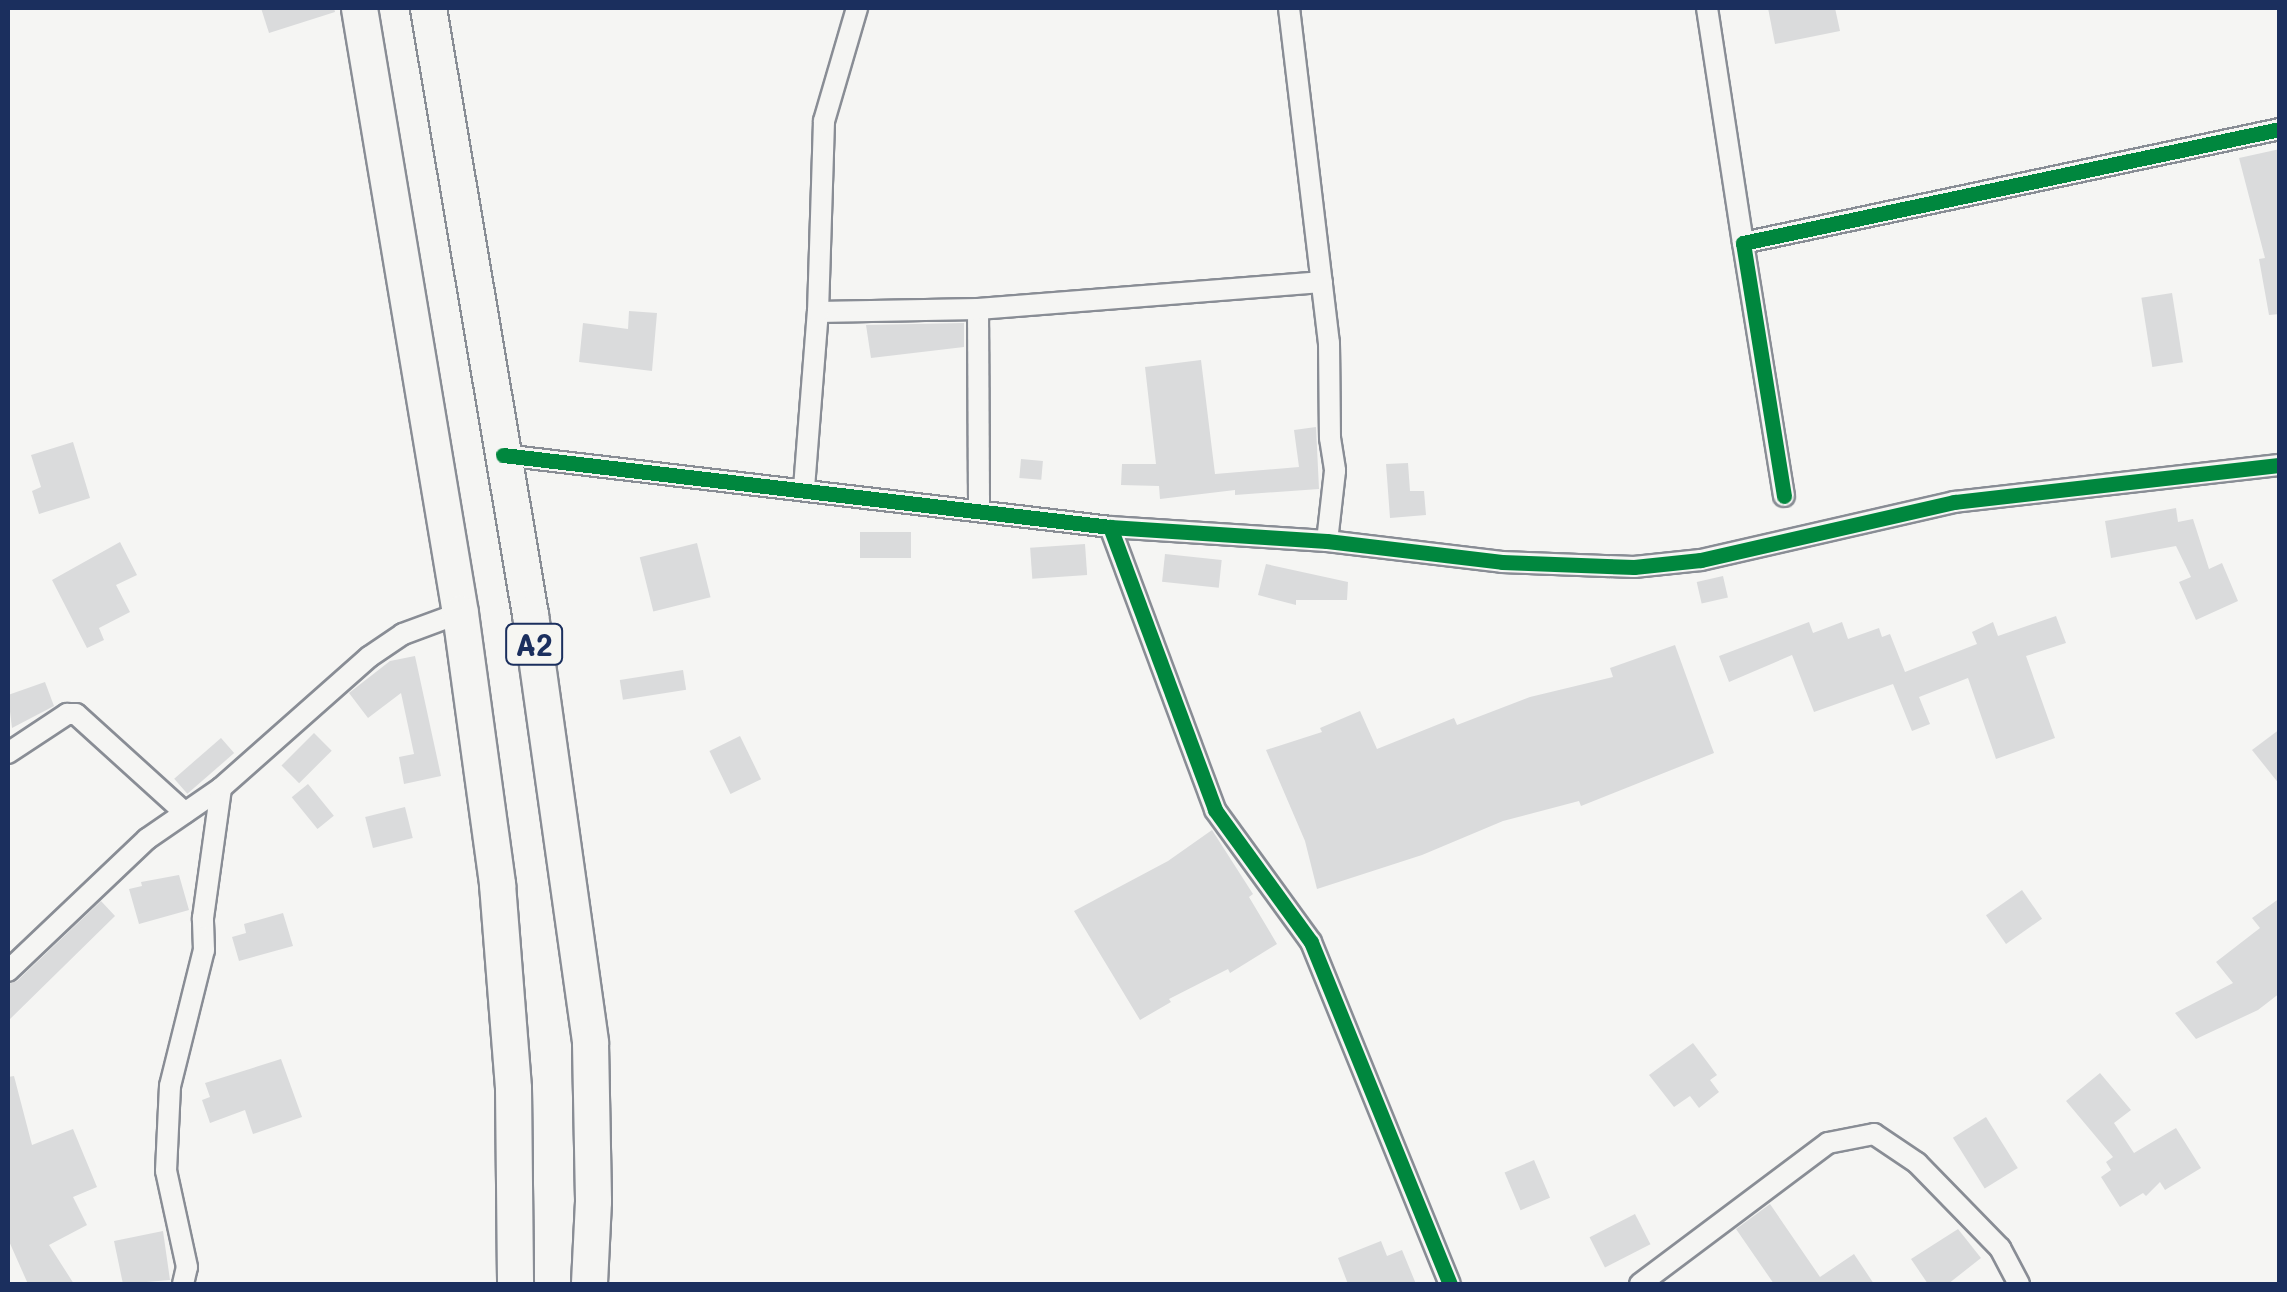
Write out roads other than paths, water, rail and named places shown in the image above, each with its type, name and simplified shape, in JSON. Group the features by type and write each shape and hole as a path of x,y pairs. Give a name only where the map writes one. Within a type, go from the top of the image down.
{"highway":[{"name":"A2","path":"359,8 460,614 496,884 513,1088 515,1284"},
{"name":"A2","path":"428,8 530,614 590,1043 593,1201 588,1284"}],"street":[{"path":"804,488 818,312 824,121 857,8"},
{"path":"1288,8 1322,282 1335,471 1327,541"},
{"path":"1707,8 1784,496"},
{"path":"1743,243 2280,129"},
{"path":"818,312 978,309 1322,282"},
{"path":"978,309 979,510"},
{"path":"503,455 1110,527 1327,541 1502,562 1634,566 1701,560 1954,502 2280,465"},
{"path":"1110,527 1215,810 1311,942 1450,1284"},
{"path":"8,971 118,865 221,788 369,656 403,634 460,614"},
{"path":"8,753 67,714 76,714 185,813"},
{"path":"182,1284 187,1266 166,1171 170,1086 204,950 203,918 221,788"},
{"path":"1640,1284 1828,1144 1874,1134 1918,1163 2000,1248 2019,1284"}]}
